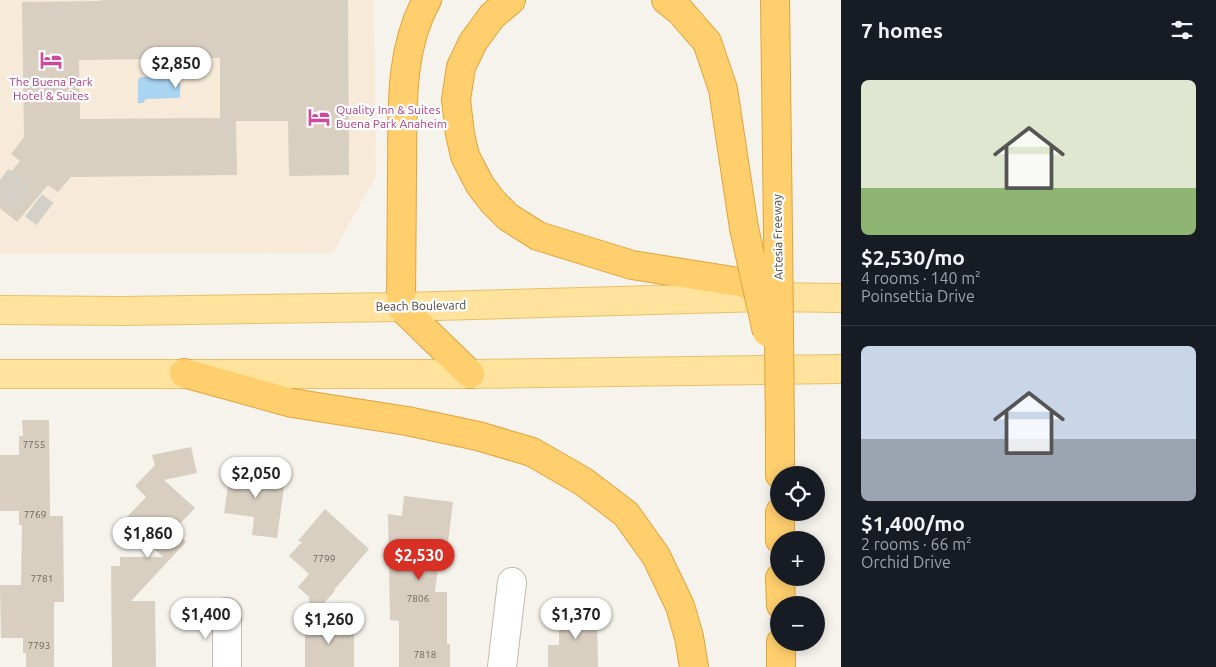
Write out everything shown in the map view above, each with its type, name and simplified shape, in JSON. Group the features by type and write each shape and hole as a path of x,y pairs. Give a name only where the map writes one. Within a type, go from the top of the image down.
{"highway":[{"path":"427,0 409,46 403,97 401,307 470,374"},
{"path":"511,0 492,16 473,42 462,67 456,100 465,156 480,184 493,202 508,217 538,236 632,265 745,283 768,297"},
{"path":"666,0 686,17 707,42 723,89 744,228 780,386"},
{"name":"Artesia Freeway","path":"775,0 780,466"},
{"path":"184,373 292,403 407,421 478,436 532,452 584,482 626,514 656,556 680,606 689,636 694,667"},
{"path":"781,651 781,667"}],"main road":[{"name":"Beach Boulevard","path":"0,310 122,311 401,307 768,297 841,298"},
{"path":"0,374 470,374 841,369"}],"street":[{"path":"502,667 512,582"},
{"path":"227,612 227,667"}],"shaded area":[{"path":"0,0 374,0 376,176 333,253 0,254"}],"water":[{"path":"180,72 180,97 146,99 143,103 138,103 139,78 172,77 175,73"}],"building":[{"path":"348,0 349,175 289,176 288,121 236,121 237,175 71,177 58,192 48,185 17,222 0,208 0,185 20,161 11,154 24,137 22,2","holes":["220,58 220,118 80,119 79,60"]},
{"path":"22,420 49,420 50,516 63,516 64,602 54,602 54,667 26,667 26,653 23,653 23,638 1,638 0,585 21,585 22,525 19,525 19,511 0,511 0,455 19,455 19,436 23,436"},
{"path":"191,447 197,473 164,480 195,508 174,530 186,542 131,601 155,601 156,667 112,667 111,566 120,566 120,557 163,557 124,520 146,497 135,486 155,465 152,455"},
{"path":"239,462 261,465 260,476 285,480 277,538 252,535 254,517 224,513 230,472 238,473"},
{"path":"404,496 453,502 448,543 441,542 435,592 447,592 447,644 450,644 450,667 399,667 399,621 390,620 388,514 402,516"},
{"path":"325,509 369,549 310,618 309,597 298,587 309,574 289,556 302,542 298,541"},
{"path":"592,606 592,609 597,609 598,667 548,667 548,645 559,645 559,617 565,617 565,607"},
{"path":"337,618 337,629 354,629 354,667 305,667 305,629 310,629 310,619"}],"tunnel":[{"path":"0,180 45,214"}],"place":[{"name":"The Buena Park Hotel & Suites","path":"51,60"},
{"name":"Quality Inn & Suites Buena Park Anaheim","path":"319,117"}]}
